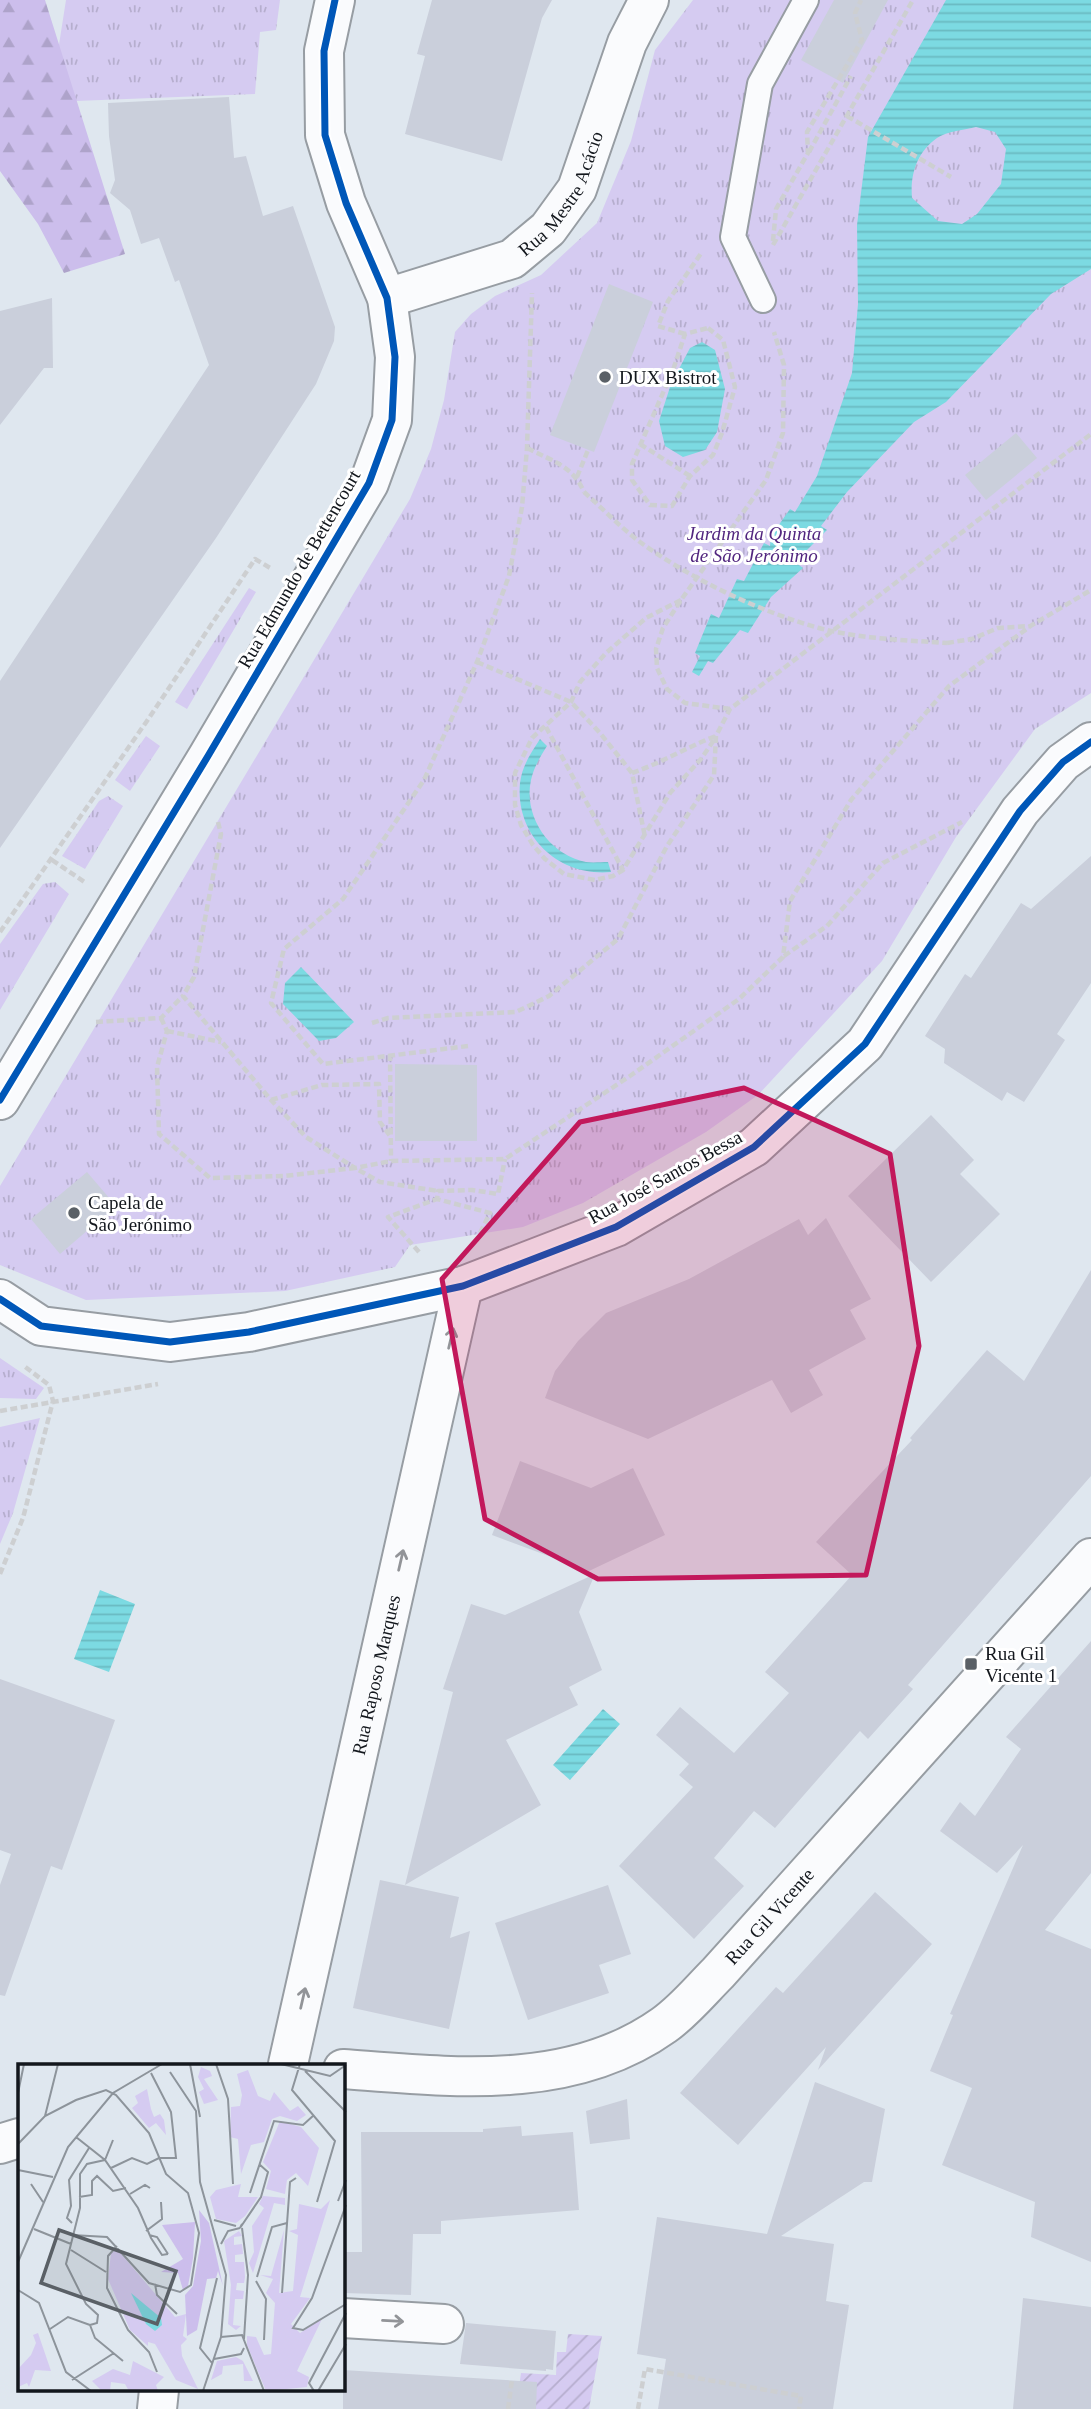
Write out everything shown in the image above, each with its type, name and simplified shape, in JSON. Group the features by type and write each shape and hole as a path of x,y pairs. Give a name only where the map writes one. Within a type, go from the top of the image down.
{"street":[{"name":"Rua Edmundo de Bettencourt","path":"0,1100 369,483 392,420 395,357 387,298 346,203 325,135 324,51 335,0"},
{"name":"Rua Mestre Acácio","path":"387,298 512,259 548,229 577,189 627,43 649,0"},
{"name":"Rua José Santos Bessa","path":"0,1299 41,1326 170,1342 249,1332 463,1286 615,1227 754,1147 865,1044 1020,811 1063,762 1091,742"},
{"name":"Rua Raposo Marques","path":"287,2064 463,1286"},
{"name":"Rua Gil Vicente","path":"345,2069 454,2078 514,2076 570,2066 612,2054 665,2025 718,1973 1091,1558"},
{"path":"0,2144 18,2138"},
{"path":"345,2318 444,2323"}],"lane":[{"path":"763,300 733,237 760,84 806,0"}],"path":[{"path":"808,153 807,132 862,40 855,13 862,0"},
{"path":"851,76 776,209 773,245 913,0"},
{"path":"847,116 951,177"},
{"path":"685,334 673,370 632,464 632,480 650,505 672,506 690,476 713,455 722,433 735,387 723,341 708,328 685,334 657,326 668,301 707,246 733,237"},
{"path":"730,709 685,703 667,689 657,668 656,649 663,628 681,600 765,481 783,433 784,365 763,300"},
{"path":"468,1046 323,1064 271,1003 284,949 343,899 424,780 477,662 509,576 522,507 533,302"},
{"path":"681,600 646,618 606,653 580,682 570,702 532,738 515,773 515,805 521,825 545,859 564,874 595,880 613,876 623,870 645,838 670,793 701,759 730,709 1091,434"},
{"path":"640,444 690,476"},
{"path":"527,448 565,467 577,477 584,492 639,541 691,574 768,611 820,628 885,639 947,643 972,639 998,628 1032,625"},
{"path":"577,477 589,450"},
{"path":"0,932 255,559 306,590"},
{"path":"783,957 790,901 851,800 949,686 1032,625 1091,590"},
{"path":"477,662 570,702 600,733 632,773 645,838"},
{"path":"546,727 623,870"},
{"path":"632,773 660,763 686,747 716,736"},
{"path":"372,1023 388,1018 516,1012 550,996 618,939 667,846 714,775 716,736"},
{"path":"161,1018 167,1031 157,1067 159,1134 211,1178 284,1176 391,1161 505,1159 740,999 783,957 827,926 883,863 967,819 1020,811"},
{"path":"98,1023 132,1018 161,1018 183,996 194,977 221,834 216,814"},
{"path":"183,996 306,1137 380,1182 438,1191 472,1190 498,1194 505,1159"},
{"path":"167,1031 221,1042"},
{"path":"390,1054 391,1161"},
{"path":"271,1100 322,1086 379,1084 380,1122 390,1136"},
{"path":"437,1199 438,1191"},
{"path":"415,1248 388,1217 437,1199 490,1213 477,1241"},
{"path":"0,1411 169,1382 170,1342"},
{"path":"0,1574 23,1518 53,1401"},
{"path":"638,2409 645,2369 802,2396 799,2409"},
{"path":"509,2409 512,2380"}],"highlighted area":[{"path":"744,1088 890,1154 919,1346 866,1575 598,1579 485,1519 442,1279 580,1122"}],"green space":[{"path":"0,0 45,0 125,254 64,273 38,224 0,171"},
{"path":"66,0 280,0 276,30 260,32 255,94 50,102"},
{"name":"Jardim da Quinta de São Jerónimo","path":"693,0 1091,0 1091,693 1035,729 956,837 882,961 758,1095 706,1132 583,1203 523,1227 410,1245 395,1267 285,1291 86,1300 0,1265 0,1186 410,499 431,449 444,400 455,332 471,314 495,296 541,275 597,223 631,141 655,50"},
{"path":"249,588 256,592 187,709 175,702"},
{"path":"146,736 160,746 130,791 115,780"},
{"path":"108,796 123,806 85,869 62,856 99,801"},
{"path":"55,882 69,894 0,1010 0,944 43,884"},
{"path":"0,1358 44,1388 36,1399 0,1398"},
{"path":"40,1418 13,1513 0,1544 0,1427"},
{"path":"568,2334 602,2336 589,2409 516,2409 521,2373 556,2375 557,2352 566,2352"}],"water":[{"path":"946,0 1091,0 1091,269 1051,294 946,402 914,422 847,492 821,526 827,530 795,562 803,568 771,597 748,633 740,630 713,663 708,661 699,676 692,672 700,656 695,653 711,614 719,618 737,579 744,581 764,543 770,546 771,536 790,509 795,512 817,476 852,373 858,304 857,225 868,137","holes":["976,127 995,132 1006,149 1001,184 977,214 962,224 938,221 912,198 912,180 916,164 924,150 937,138"]},
{"path":"702,342 715,350 725,389 717,432 705,450 683,457 665,446 659,421 671,384 690,348"},
{"path":"540,739 547,746 531,780 531,807 535,820 550,842 561,851 586,862 608,862 611,872 574,868 558,860 533,836 520,802 520,783 525,765"},
{"path":"301,967 354,1022 336,1038 319,1041 283,1004 285,983"},
{"path":"100,1590 135,1604 109,1672 74,1659"},
{"path":"603,1709 620,1724 570,1780 553,1765"}],"building":[{"path":"432,0 552,0 542,18 502,161 405,134 425,56 417,54"},
{"path":"834,0 888,0 843,83 801,60"},
{"path":"229,97 234,158 246,156 263,216 293,206 335,327 334,341 316,384 216,538 0,848 0,681 209,365 179,280 175,282 159,238 141,244 130,210 110,193 115,180 108,103"},
{"path":"609,284 653,302 594,452 550,435"},
{"path":"52,298 53,368 44,368 0,425 0,311"},
{"path":"1016,433 1037,458 986,500 965,475"},
{"path":"1091,856 1091,983 1057,1034 1065,1040 1024,1102 1007,1092 1002,1101 944,1063 945,1049 925,1036 965,974 971,978 1021,903 1031,909"},
{"path":"395,1064 477,1065 477,1141 395,1141"},
{"path":"931,1115 974,1160 960,1174 1000,1214 931,1282 848,1196"},
{"name":"Capela de São Jerónimo","path":"87,1172 116,1206 60,1254 31,1219"},
{"path":"826,1218 871,1299 850,1310 866,1339 809,1370 823,1395 791,1413 772,1380 648,1439 545,1398 555,1371 578,1341 606,1313 689,1279 799,1219 808,1235"},
{"path":"1091,1270 1091,1476 908,1685 913,1689 868,1739 860,1731 775,1828 754,1811 714,1858 744,1886 694,1939 619,1866 693,1787 679,1775 689,1764 656,1735 680,1707 734,1753 789,1693 765,1672 852,1575 816,1542 912,1440 910,1438 987,1350 1024,1381"},
{"path":"520,1461 591,1488 633,1468 665,1535 589,1571 492,1535"},
{"path":"595,1574 579,1612 602,1670 569,1687 578,1705 506,1740 541,1805 405,1885 453,1692 443,1689 471,1604 505,1615"},
{"path":"1091,1641 1091,1873 1045,1930 1091,1949 1091,2262 1031,2237 1035,2202 942,2165 972,2088 930,2071 953,2015 950,2014 1023,1845 997,1873 940,1831 960,1802 975,1816 1021,1749 1006,1737"},
{"path":"0,1679 115,1720 62,1870 51,1866 5,1996 0,1995 0,1885 11,1854 0,1850"},
{"path":"380,1880 459,1897 450,1938 470,1931 449,2029 353,2008"},
{"path":"608,1885 631,1954 599,1965 609,1993 528,2020 495,1923"},
{"path":"875,1892 932,1944 818,2070 826,2047 738,2145 680,2093 776,1987 783,1993"},
{"path":"815,2082 885,2109 872,2182 864,2182 781,2236 834,2244 826,2301 849,2305 833,2409 658,2409 666,2359 637,2354 657,2217 767,2234"},
{"path":"627,2099 630,2139 590,2144 586,2111"},
{"path":"521,2126 522,2136 573,2132 579,2210 441,2221 441,2234 413,2234 411,2295 345,2293 345,2252 362,2252 361,2132 483,2132 483,2129"},
{"path":"1023,2298 1091,2307 1091,2409 1013,2409"},
{"path":"466,2323 556,2331 553,2370 460,2364"},
{"path":"345,2370 537,2382 536,2409 343,2409"}],"cycle path":[{"path":"0,1100 369,483 392,420 395,357 387,298 346,203 325,135 324,51 335,0"},
{"path":"0,1299 41,1326 170,1342 249,1332 463,1286 616,1227 754,1147 865,1044 1020,811 1063,762 1091,742"}],"place":[{"name":"DUX Bistrot","path":"605,377"},
{"name":"Capela de São Jerónimo","path":"74,1213"},
{"name":"Rua Gil Vicente 1","path":"971,1664"}]}
